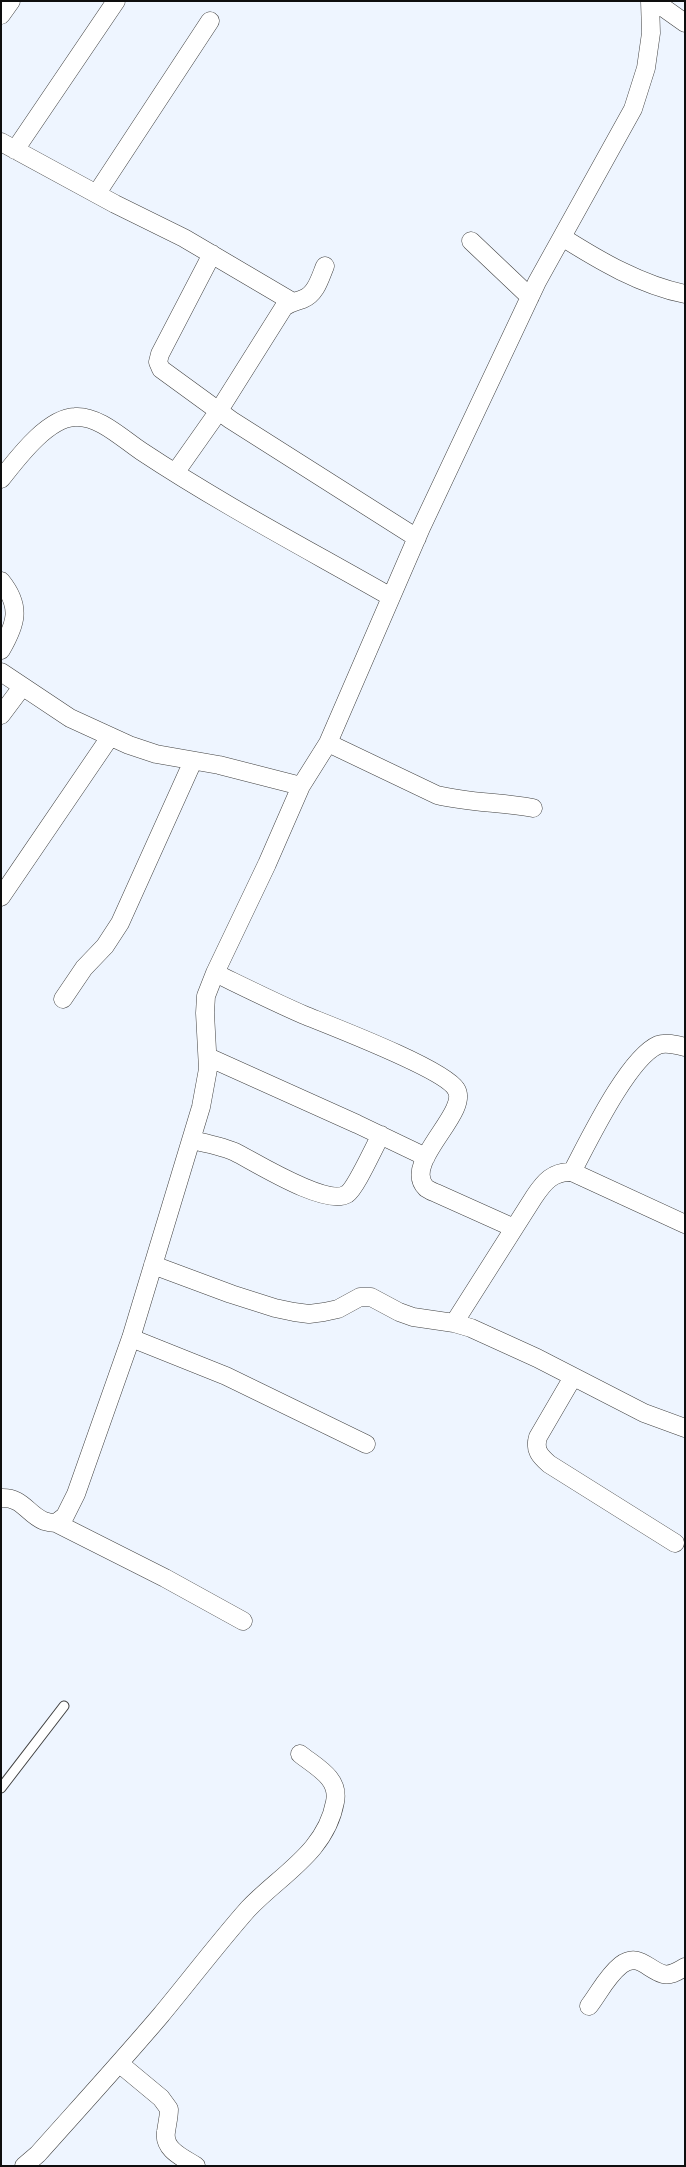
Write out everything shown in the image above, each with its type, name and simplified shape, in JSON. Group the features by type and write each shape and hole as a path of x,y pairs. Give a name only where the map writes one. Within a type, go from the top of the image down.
{"street":[{"path":"1,15 12,1"},
{"path":"116,1 8,146 212,254 291,301"},
{"path":"56,1524 65,1516 76,1494 130,1338 201,1107 208,1058 205,1013 206,996 214,973 267,864 302,786 328,743 390,597 530,297 633,109 648,58 651,33 650,1"},
{"path":"654,1 685,23"},
{"path":"97,194 210,21"},
{"path":"562,237 626,273 685,294"},
{"path":"471,241 530,297"},
{"path":"212,254 168,338 158,362 161,369 218,412 417,538"},
{"path":"175,473 218,412 284,307 291,301 300,300 313,292 325,266"},
{"path":"1,479 44,432 61,420 76,416 91,419 175,473 390,597"},
{"path":"1,581 15,605 15,616 11,633 1,650"},
{"path":"1,672 70,718 110,737 156,754 219,765 302,786"},
{"path":"1,715 22,687"},
{"path":"1,897 110,737"},
{"path":"328,743 437,795 458,800 508,803 533,808"},
{"path":"63,999 84,968 105,946 120,923 193,760"},
{"path":"214,973 302,1014 424,1066 452,1083 458,1090 458,1099 426,1158 422,1169 422,1180 426,1188 514,1228"},
{"path":"572,1172 605,1111 635,1066 649,1051 660,1045 676,1044 685,1047"},
{"path":"208,1058 380,1135 426,1158"},
{"path":"191,1140 225,1148 279,1177 334,1196 343,1196 349,1193 380,1135"},
{"path":"454,1323 543,1184 552,1176 561,1172 572,1172 685,1224"},
{"path":"153,1265 275,1308 310,1314 338,1309 360,1297 371,1297 399,1312 413,1317 454,1323 479,1332 644,1413 685,1428"},
{"path":"130,1338 226,1376 366,1444"},
{"path":"573,1377 538,1437 536,1444 538,1455 549,1464 675,1544"},
{"path":"1,1498 18,1501 43,1521 56,1524 165,1578 243,1621"},
{"path":"24,2166 38,2154 120,2064 249,1908 302,1861 325,1830 336,1801 336,1790 331,1780 300,1754"},
{"path":"589,2006 609,1977 620,1965 630,1960 640,1960 664,1974 675,1973 685,1967"},
{"path":"120,2064 161,2098 169,2109 165,2134 166,2142 172,2150 196,2166"}],"lane":[{"path":"1,1788 64,1706"}]}
